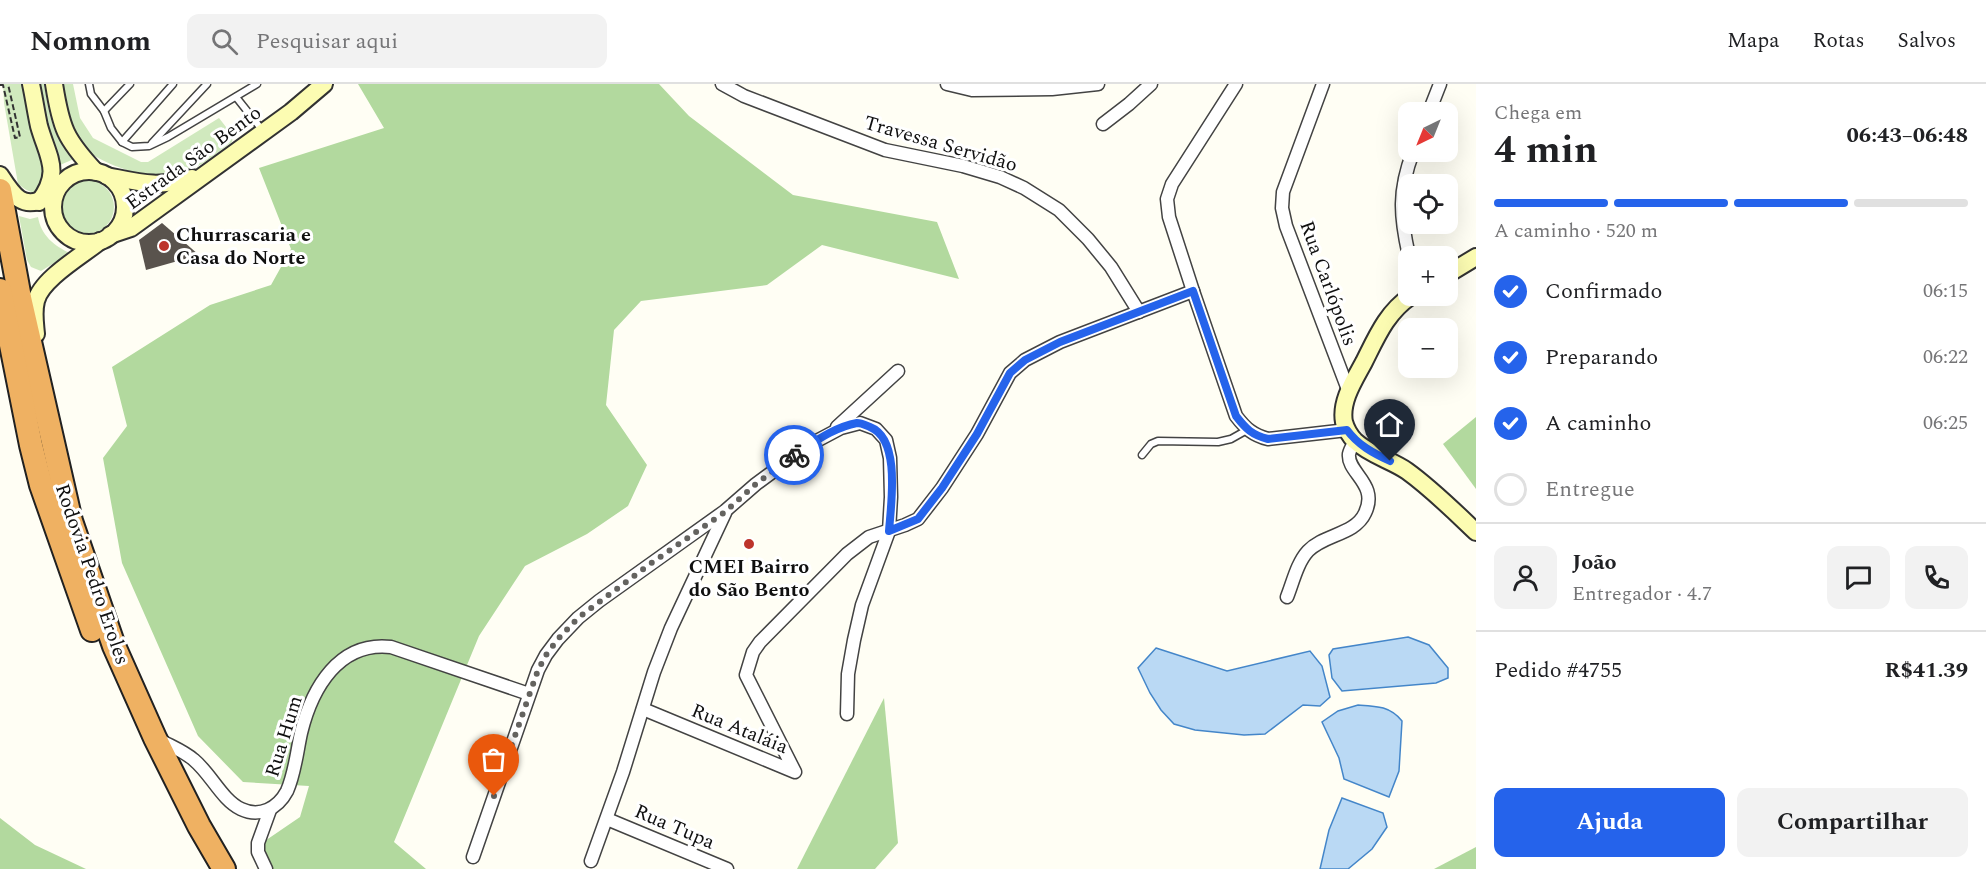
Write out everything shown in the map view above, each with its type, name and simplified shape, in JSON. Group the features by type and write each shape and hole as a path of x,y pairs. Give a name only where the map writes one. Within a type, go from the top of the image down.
{"highway":[{"name":"Rodovia Pedro Eroles","path":"0,190 20,298 30,391 31,446 41,485 100,651 129,717 207,869"},
{"name":"Rodovia Pedro Eroles","path":"0,290 71,520 114,646 199,826 224,869"},
{"path":"0,356 30,391"}],"street":[{"path":"31,84 39,127 50,155 52,172 50,186 39,202"},
{"path":"30,391 36,299 53,278 118,227 123,216 124,205 122,194 116,184 101,174 68,139 61,123 54,84"},
{"name":"Estrada São Bento","path":"105,238 131,228 291,112 324,84"},
{"name":"Travessa Servidão","path":"722,84 744,96 885,150 963,166 1000,177 1024,188 1059,210 1088,239 1111,267 1139,312"},
{"path":"947,84 972,90 1052,89 1098,84"},
{"path":"1103,124 1151,84"},
{"path":"1236,84 1172,184 1167,200 1193,291 1236,416 1246,430 1268,439 1351,436 1371,452 1407,472 1438,496 1476,532"},
{"name":"Rua Carlópolis","path":"1323,84 1283,192 1282,208 1286,226 1349,392"},
{"path":"1433,102 1440,84"},
{"path":"1407,246 1401,213 1405,174 1409,162"},
{"path":"105,238 89,243 77,241 67,236 59,227 54,216 53,204 56,192 72,175 84,171 152,185 165,185 202,175"},
{"path":"0,175 12,194 23,202 39,202 56,192"},
{"path":"1458,268 1476,257"},
{"path":"889,531 918,519 942,488 977,434 1010,373 1025,360 1060,342 1193,291"},
{"path":"1287,597 1297,569 1308,551 1359,522 1365,514 1369,496 1350,462 1351,436 1344,413 1349,392 1382,326 1390,314 1399,306"},
{"path":"828,435 898,371"},
{"path":"472,857 529,694 546,655 578,618 725,512 780,465 841,428 860,423 876,429 886,440 891,476 889,531 862,605 848,674 847,714"},
{"path":"591,861 607,819 654,672 671,628 725,512"},
{"name":"Rua Ataláia","path":"643,709 795,772 746,675 753,652 760,642 847,554 869,537 889,531"},
{"name":"Rua Hum","path":"266,869 258,852 258,843 270,810 287,790 308,706 323,680 337,663 353,653 377,646 392,647 529,694"},
{"path":"156,738 193,759 225,796 240,809 254,813 270,810"},
{"name":"Rua Tupa","path":"607,819 727,869"}],"lane":[{"path":"89,84 91,94 104,111 111,128 122,142 132,147 149,146 168,137 257,84"},
{"path":"104,111 130,84"},
{"path":"122,142 173,84"},
{"path":"149,146 207,84"},
{"path":"236,97 263,132"},
{"path":"1142,455 1151,444 1158,441 1218,442 1231,440 1246,430"}],"path":[{"path":"0,85 3,85 15,138 20,137 8,84"}],"green space":[{"path":"3,84 23,84 29,122 44,167 43,184 36,192 28,191 18,184 4,103"},
{"path":"39,84 44,84 56,133 74,159 60,165 46,118"},
{"path":"62,84 73,84 80,118 93,138 141,162 148,162 219,118 233,136 232,142 204,162 181,174 153,177 130,171 94,155 76,138 67,116"},
{"path":"358,84 659,84 689,116 793,195 937,222 959,279 822,245 767,285 641,301 614,330 606,405 647,465 628,506 587,534 525,566 479,636 394,842 426,869 270,869 259,845 300,817 309,786 243,782 198,736 122,563 103,458 127,426 112,367 210,305 271,285 291,249 259,168 384,128"},
{"path":"87,180 97,182 106,188 112,197 114,207 112,217 106,226 97,232 87,234 77,232 68,226 62,217 60,207 62,197 68,188 77,182"},
{"path":"19,216 30,219 38,217 49,239 70,253 41,271 31,267 27,260"},
{"path":"1476,417 1476,489 1443,444"},
{"path":"884,698 898,843 875,869 797,869"},
{"path":"0,818 35,845 86,869 0,869"},
{"path":"1476,847 1476,869 1434,869"}],"water":[{"path":"1408,637 1429,645 1448,668 1448,678 1436,683 1342,691 1332,678 1329,655 1333,649"},
{"path":"1156,648 1227,671 1310,651 1322,666 1330,697 1320,706 1303,705 1265,734 1244,735 1195,730 1174,724 1161,710 1138,668"},
{"path":"1358,705 1388,710 1402,721 1399,771 1389,797 1344,779 1339,758 1322,722 1338,711"},
{"path":"1342,798 1383,813 1387,827 1372,849 1348,869 1320,869 1329,830"}],"building":[{"name":"Churrascaria e Casa do Norte","path":"162,223 199,255 146,270 139,240"}],"way so far":[{"path":"494,796 538,670 558,639 578,618 599,601 725,512 756,484 794,455"}],"place":[{"name":"Churrascaria e Casa do Norte","path":"164,246"},
{"name":"CMEI Bairro do São Bento","path":"749,544"}],"route":[{"path":"794,455 841,428 860,423 876,429 886,440 890,458 889,531 905,525 918,519 942,488 977,434 1010,373 1025,360 1040,350 1193,291 1236,416 1246,430 1268,439 1284,439 1347,430 1355,441 1390,461"}]}
